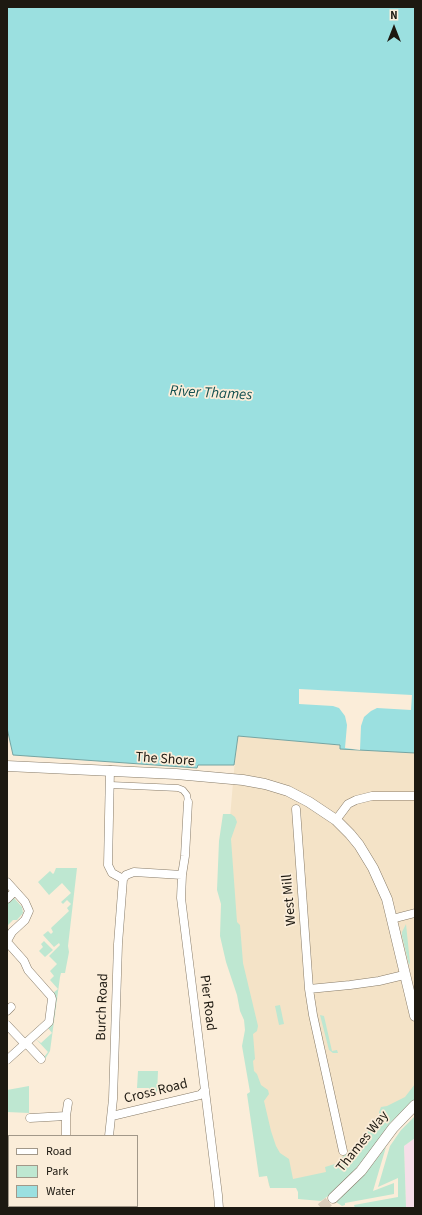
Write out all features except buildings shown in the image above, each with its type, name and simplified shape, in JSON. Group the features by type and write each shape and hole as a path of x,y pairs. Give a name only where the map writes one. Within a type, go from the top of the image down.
{"street":[{"name":"The Shore","path":"7,766 110,770 243,780 265,784 288,791 316,806 336,820 359,845 381,883 387,899 415,1016"},
{"path":"110,770 108,865 112,873 123,879 126,875 134,872 182,875"},
{"path":"110,785 178,788 183,790 187,795 188,802"},
{"path":"336,820 348,804 356,800 372,796 415,796"},
{"name":"Pier Road","path":"188,802 181,898 219,1201 218,1208"},
{"name":"West Mill","path":"296,810 309,988 313,1015 343,1151"},
{"name":"Burch Road","path":"109,1135 114,1091 118,944 123,879"},
{"path":"7,882 25,902 29,913 25,920 12,932 7,942 24,961 28,970 52,998 49,1022 7,1060"},
{"path":"7,899 15,891"},
{"path":"392,919 415,913"},
{"path":"309,988 357,984 404,975"},
{"path":"7,1025 41,1059"},
{"name":"Cross Road","path":"112,1116 200,1095 205,1090"},
{"path":"66,1135 66,1116 68,1104"},
{"name":"Thames Way","path":"333,1198 361,1171 393,1128 415,1105"},
{"path":"30,1118 66,1116"}],"shaded area":[{"path":"237,736 340,745 340,748 415,753 415,1099 391,1122 368,1154 313,1186 269,1186 252,1081 228,841"},
{"path":"415,1138 415,1207 406,1207 404,1146"}],"green space":[{"path":"223,814 231,814 235,817 237,822 231,839 237,922 240,925 243,963 258,1026 257,1031 253,1034 255,1059 253,1061 254,1071 257,1074 261,1085 268,1090 269,1094 264,1101 271,1131 280,1153 289,1159 293,1179 326,1172 325,1167 335,1164 366,1135 369,1128 379,1118 381,1107 387,1106 405,1097 415,1084 415,1099 391,1122 353,1172 321,1201 298,1199 298,1192 296,1188 270,1188 267,1176 259,1177 247,1094 250,1092 242,1046 245,1030 244,1020 226,962 220,936 221,904 217,890 219,841"},
{"path":"56,868 77,868 68,946 69,952 65,973 61,973 60,977 50,1051 45,1059 44,1057 48,1052 36,1039 41,1043 52,1033 48,1028 53,1024 56,996 53,993 58,989 50,980 54,976 50,971 57,964 49,956 60,945 59,943 54,947 43,935 48,931 51,934 53,932 51,928 69,911 67,908 71,904 67,900 63,904 61,902 71,893 62,883 49,895 38,882 50,871 53,874"},
{"path":"14,898 22,907 23,913 17,920 13,920 7,926 7,904"},
{"path":"406,924 409,965 402,936 402,932"},
{"path":"44,941 53,950 45,957 39,951 43,947 41,944"},
{"path":"280,1005 284,1024 279,1025 275,1006"},
{"path":"320,1015 324,1016 332,1051 337,1050 338,1053 333,1053 329,1050"},
{"path":"138,1071 158,1071 157,1094 148,1097 149,1088 137,1088"},
{"path":"29,1086 29,1113 7,1112 7,1090"},
{"path":"415,1116 415,1138 404,1146 406,1207 355,1208 354,1205 398,1197 398,1178 378,1187 390,1146 401,1130"},
{"path":"386,1147 373,1191 394,1183 394,1194 345,1203 345,1205 342,1206 336,1202 372,1165"}],"water":[{"name":"River Thames","path":"7,7 415,7 415,753 340,749 340,745 238,736 234,765 198,765 197,768 13,755 7,728"}],"pier":[{"path":"299,689 412,695 411,710 377,708 371,711 364,717 361,726 360,750 345,748 347,725 345,716 339,708 333,706 299,704"}],"tunnel":[{"path":"321,1208 333,1198"}]}
